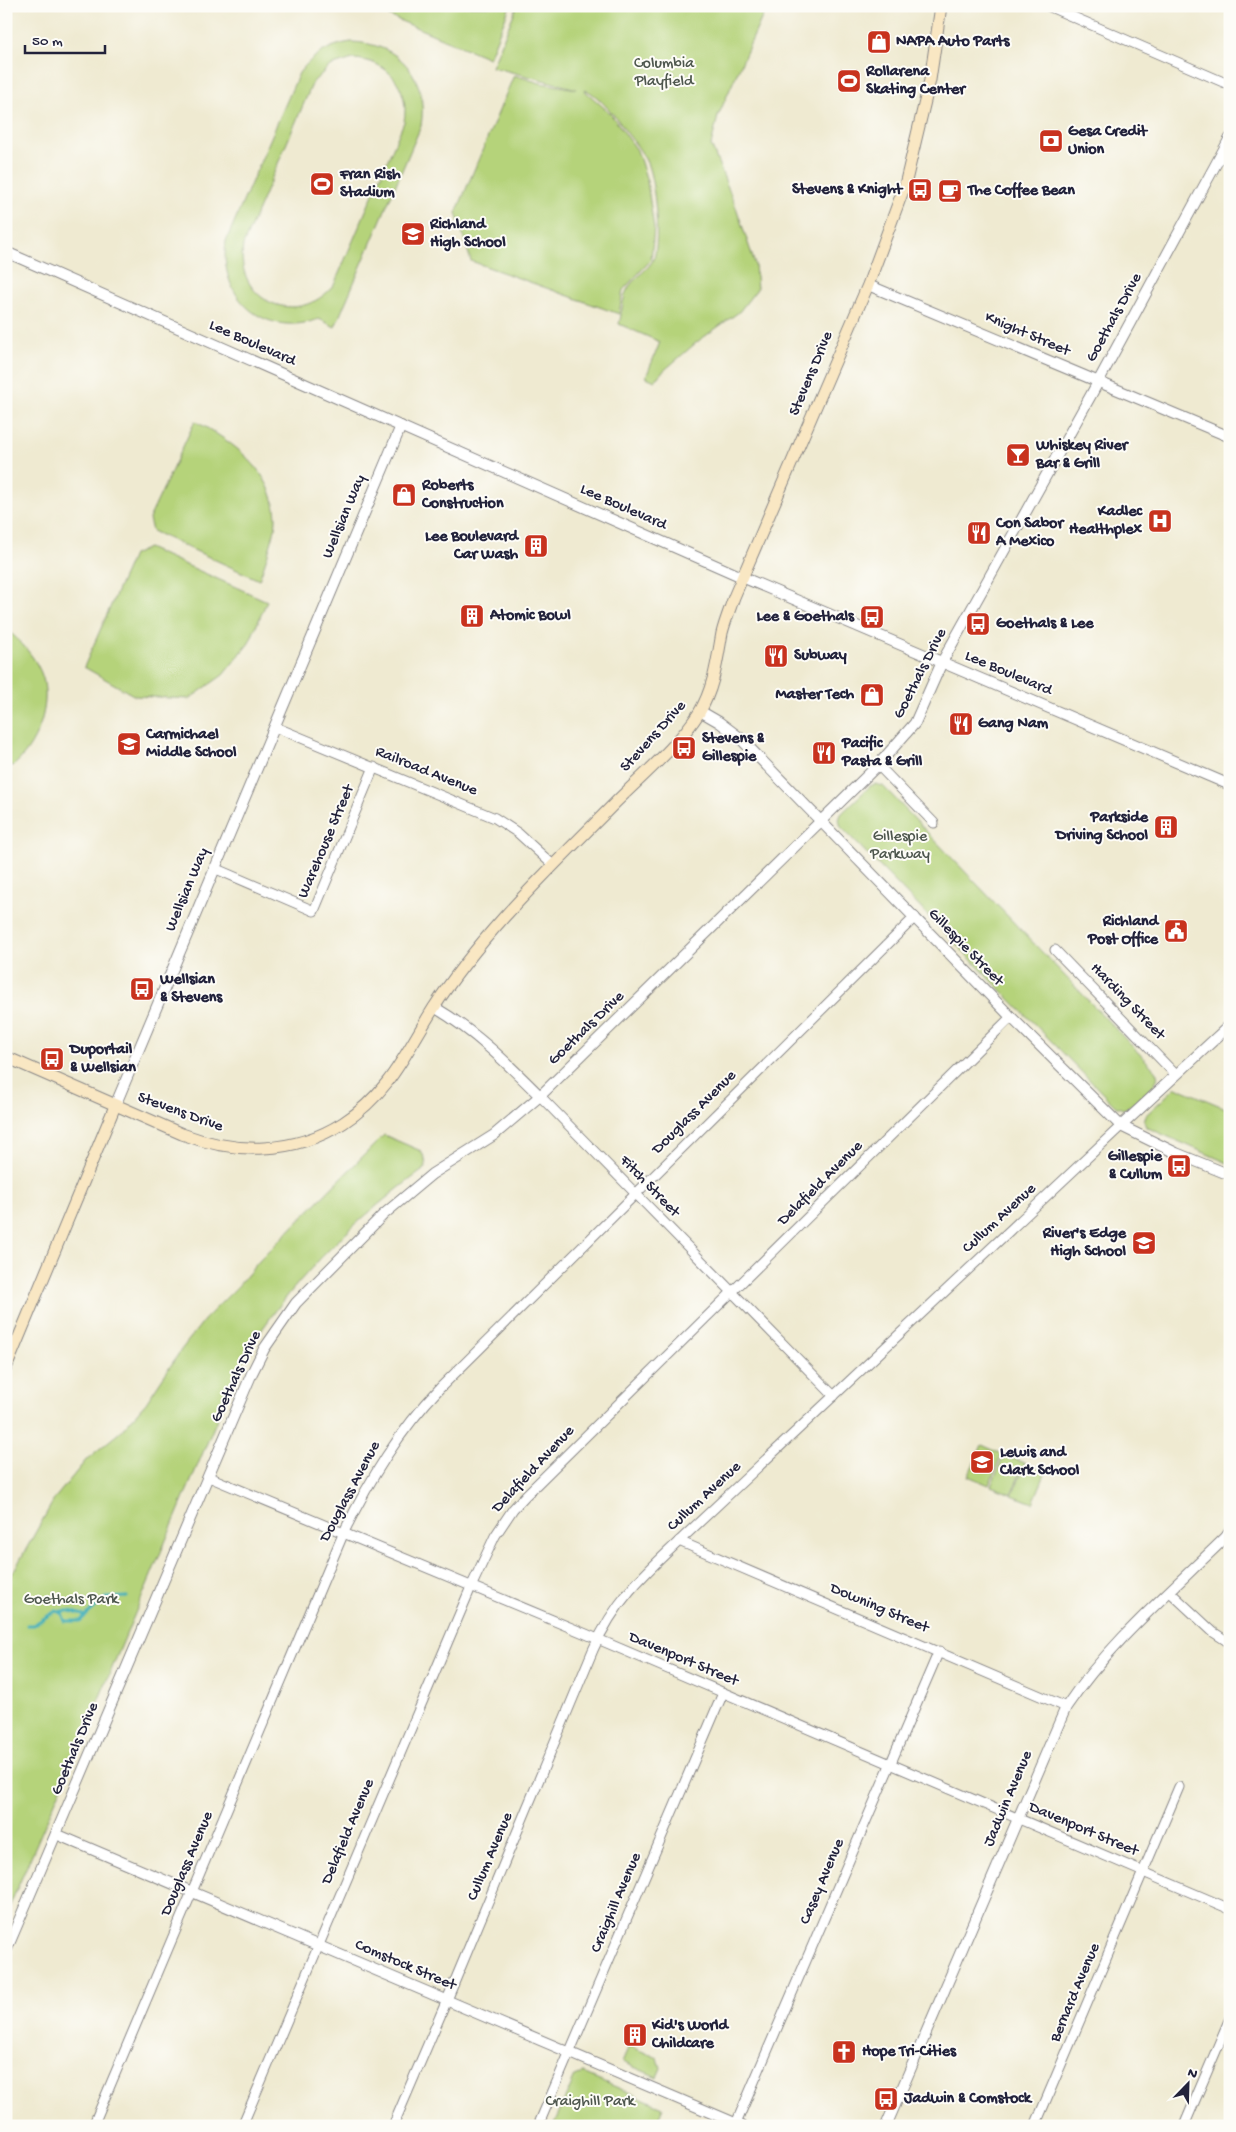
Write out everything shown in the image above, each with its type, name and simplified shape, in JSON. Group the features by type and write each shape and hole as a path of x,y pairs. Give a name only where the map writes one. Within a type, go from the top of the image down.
{"main road":[{"name":"Stevens Drive","path":"6,1057 115,1106 182,1134 218,1146 265,1148 300,1142 316,1137 341,1124 368,1105 380,1092 398,1069 434,1007 491,930 676,742 700,711 713,681 723,631 742,577 868,285 905,185 930,80 941,6"},
{"name":"Wellsian Way","path":"6,1368 115,1106"}],"street":[{"path":"1048,6 1230,85"},
{"name":"Goethals Drive","path":"6,1951 264,1349 282,1319 376,1222 418,1184 494,1136 540,1096 878,765 906,735 915,723 942,662 1230,138"},
{"name":"Lee Boulevard","path":"6,252 742,577 1230,785"},
{"name":"Knight Street","path":"868,285 1230,437"},
{"name":"Wellsian Way","path":"115,1106 401,426"},
{"name":"Gillespie Street","path":"700,711 739,736 1011,1017 1121,1126 1176,1153 1230,1176"},
{"name":"Railroad Avenue","path":"276,727 495,818 518,833 553,866"},
{"path":"878,765 934,823"},
{"name":"Warehouse Street","path":"214,868 314,911 374,767"},
{"name":"Douglass Avenue","path":"92,2126 344,1532 373,1476 398,1438 422,1407 915,917"},
{"name":"Harding Street","path":"1055,950 1176,1076"},
{"name":"Fitch Street","path":"434,1007 481,1039 540,1096 834,1396"},
{"name":"Delafield Avenue","path":"242,2126 317,1945 471,1587 495,1536 513,1509 1011,1017"},
{"name":"Cullum Avenue","path":"393,2126 448,2000 598,1640 620,1601 679,1541 1230,1025"},
{"name":"Davenport Street","path":"209,1477 344,1532 1230,1908"},
{"name":"Jadwin Avenue","path":"886,2126 1066,1707 1097,1666 1230,1531"},
{"name":"Downing Street","path":"679,1541 1066,1707"},
{"path":"1170,1592 1213,1632 1230,1643"},
{"name":"Casey Avenue","path":"738,2125 939,1651"},
{"name":"Craighill Avenue","path":"538,2126 723,1693"},
{"name":"Davenport Street","path":"1144,1872 1179,1787"},
{"name":"Comstock Street","path":"56,1834 738,2125"},
{"name":"Bernard Avenue","path":"1035,2126 1144,1872"},
{"path":"1184,2126 1230,2018"}],"green space":[{"path":"393,6 510,6 489,58 389,16"},
{"name":"Columbia Playfield","path":"517,6 767,6 718,116 711,145 737,210 755,264 757,289 739,312 697,342 660,374 655,381 646,377 660,342 619,324 627,290 652,262 656,249 656,210 650,172 645,158 610,110 589,91 584,90 610,113 637,150 647,181 654,228 651,260 623,290 619,314 471,261 456,213 514,75 540,83 577,89 492,67"},
{"path":"343,43 368,44 384,49 397,56 407,66 415,79 420,93 422,109 421,126 335,327 319,319 299,324 280,323 263,318 249,309 237,296 229,280 225,262 226,241 299,73 316,56 329,48","holes":["353,59 377,64 386,70 400,87 405,109 404,122 334,285 319,298 303,305 287,307 272,303 258,294 248,281 243,265 243,245 313,82 330,66"]},
{"path":"195,421 236,448 259,471 267,485 273,500 276,523 259,580 152,531 149,519"},
{"path":"148,548 267,601 249,643 223,675 189,699 135,696 84,667 133,555"},
{"path":"6,629 33,657 43,678 45,690 43,714 35,738 13,766 6,763"},
{"name":"Gillespie Parkway","path":"875,784 883,786 1155,1070 1157,1080 1141,1097 1126,1108 1123,1109 1115,1106 841,827 839,820 841,814 870,786"},
{"path":"1176,1087 1230,1110 1230,1164 1146,1127 1144,1121 1146,1115"},
{"name":"Goethals Park","path":"384,1135 421,1151 425,1159 426,1168 355,1225 311,1268 272,1316 251,1346 229,1391 6,1914 6,1586 55,1498 87,1459 120,1432 146,1403 181,1350 205,1319 239,1285 260,1260"},
{"path":"982,1445 1002,1454 989,1485 968,1476"},
{"path":"1004,1455 1025,1463 1011,1494 991,1486"},
{"path":"1026,1464 1046,1472 1033,1503 1012,1495"},
{"path":"629,2046 658,2058 661,2068 657,2077 622,2062"},
{"name":"Craighill Park","path":"583,2073 663,2107 655,2126 553,2126 575,2076"}],"waterway":[{"path":"27,1625 33,1625 56,1611 62,1613 65,1621 80,1621 106,1598 127,1597"},
{"path":"61,1611 70,1611 86,1616"}],"place":[{"name":"NAPA Auto Parts","path":"879,42"},
{"name":"Rollarena Skating Center","path":"849,81"},
{"name":"Gesa Credit Union","path":"1051,141"},
{"name":"Fran Rish Stadium","path":"322,184"},
{"name":"Stevens & Knight","path":"920,190"},
{"name":"The Coffee Bean","path":"950,191"},
{"name":"Richland High School","path":"413,234"},
{"name":"Whiskey River Bar & Grill","path":"1018,455"},
{"name":"Roberts Construction","path":"404,495"},
{"name":"Kadlec Healthplex","path":"1160,521"},
{"name":"Con Sabor A Mexico","path":"979,533"},
{"name":"Lee Boulevard Car Wash","path":"536,546"},
{"name":"Atomic Bowl","path":"472,616"},
{"name":"Lee & Goethals","path":"872,617"},
{"name":"Goethals & Lee","path":"978,624"},
{"name":"Subway","path":"776,656"},
{"name":"Master Tech","path":"872,695"},
{"name":"Gang Nam","path":"961,724"},
{"name":"Carmichael Middle School","path":"129,744"},
{"name":"Stevens & Gillespie","path":"684,748"},
{"name":"Pacific Pasta & Grill","path":"824,753"},
{"name":"Parkside Driving School","path":"1166,827"},
{"name":"Richland Post Office","path":"1176,931"},
{"name":"Wellsian & Stevens","path":"142,989"},
{"name":"Duportail & Wellsian","path":"52,1059"},
{"name":"Gillespie & Cullum","path":"1179,1166"},
{"name":"River's Edge High School","path":"1144,1243"},
{"name":"Lewis and Clark School","path":"982,1462"},
{"name":"Kid's World Childcare","path":"635,2035"},
{"name":"Hope Tri-Cities","path":"844,2052"},
{"name":"Jadwin & Comstock","path":"886,2099"}]}
